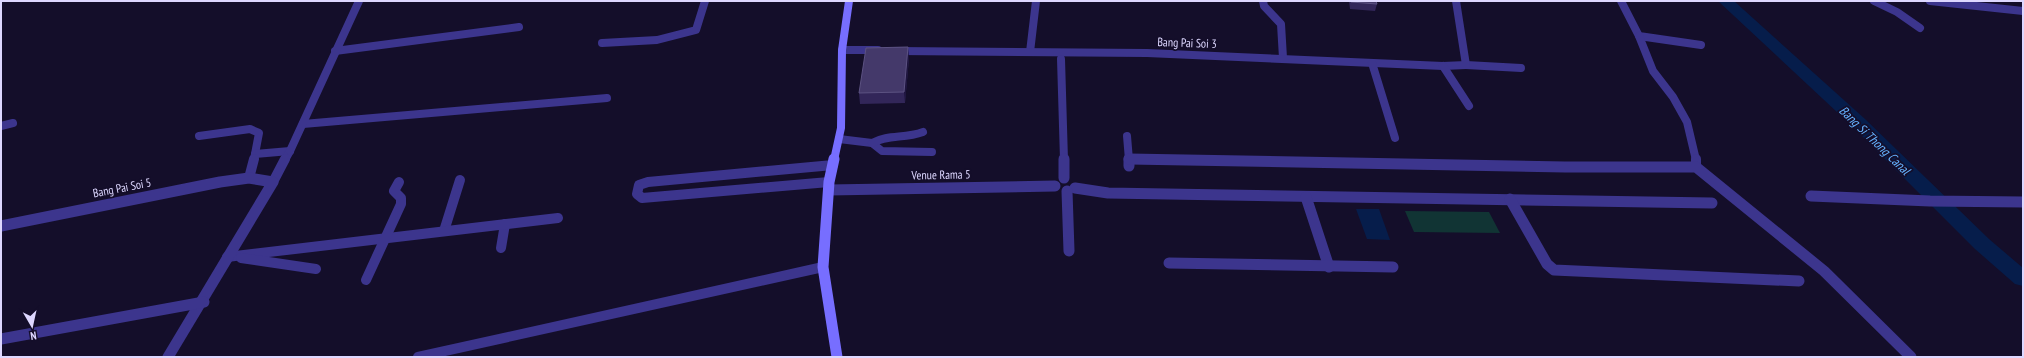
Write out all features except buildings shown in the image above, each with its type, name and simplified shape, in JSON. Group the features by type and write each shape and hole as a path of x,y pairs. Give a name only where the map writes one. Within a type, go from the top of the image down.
{"street":[{"path":"290,152 359,1"},
{"path":"837,357 823,267 829,186 842,128 842,50 849,1"},
{"path":"1456,1 1466,65"},
{"path":"1874,1 1897,12 1920,28"},
{"path":"1930,1 2023,11"},
{"path":"2004,1 2012,10"},
{"path":"335,51 519,27"},
{"name":"Bang Pai Soi 3","path":"842,50 1147,53 1443,66 1466,65"},
{"path":"1061,59 1064,178"},
{"path":"1372,63 1395,138"},
{"path":"1443,66 1469,106"},
{"path":"1,126 13,123"},
{"path":"1128,136 1129,163 1696,167 1824,271 1911,357"},
{"name":"Bang Pai Soi 5","path":"1,226 220,182 249,178 274,182"},
{"path":"1069,250 1071,190 1076,183 1064,178 1056,181 1054,186 1062,191 1071,190 1108,193 1712,203"},
{"path":"168,357 204,302 227,257 274,182"},
{"name":"Venue Rama 5","path":"829,186 1054,186"},
{"path":"1811,196 1930,201 1953,200 2023,202"},
{"path":"1306,197 1329,267"},
{"path":"1510,199 1548,264 1554,270 1799,281"},
{"path":"1169,264 1393,267"},
{"path":"1,340 204,302"}],"lane":[{"path":"602,43 657,40 696,30 705,1"},
{"path":"1030,52 1036,1"},
{"path":"1263,1 1264,6 1281,24 1283,58"},
{"path":"1621,1 1639,36 1653,71 1673,97 1687,122 1696,158 1696,167"},
{"path":"1639,36 1701,45"},
{"path":"1466,65 1521,68"},
{"path":"302,124 607,98"},
{"path":"199,136 250,129 259,133 249,178"},
{"path":"872,143 882,138 910,137 923,132"},
{"path":"839,139 872,143 882,151 932,152"},
{"path":"255,154 290,152"},
{"path":"274,182 282,162 290,152"},
{"path":"829,186 642,198 637,194 639,185 648,182 834,165"},
{"path":"444,231 460,180"},
{"path":"366,280 384,238 401,204 401,198 394,191 399,182"},
{"path":"227,257 558,218"},
{"path":"501,248 506,224"},
{"path":"227,257 316,269"},
{"path":"418,357 823,267"}],"green space":[{"path":"1405,211 1489,212 1500,233 1414,232"}],"water":[{"path":"1356,209 1379,209 1390,240 1367,239"}],"waterway":[{"name":"Bang Si Thong Canal","path":"1725,1 1859,123 1982,244 2023,279"}]}
